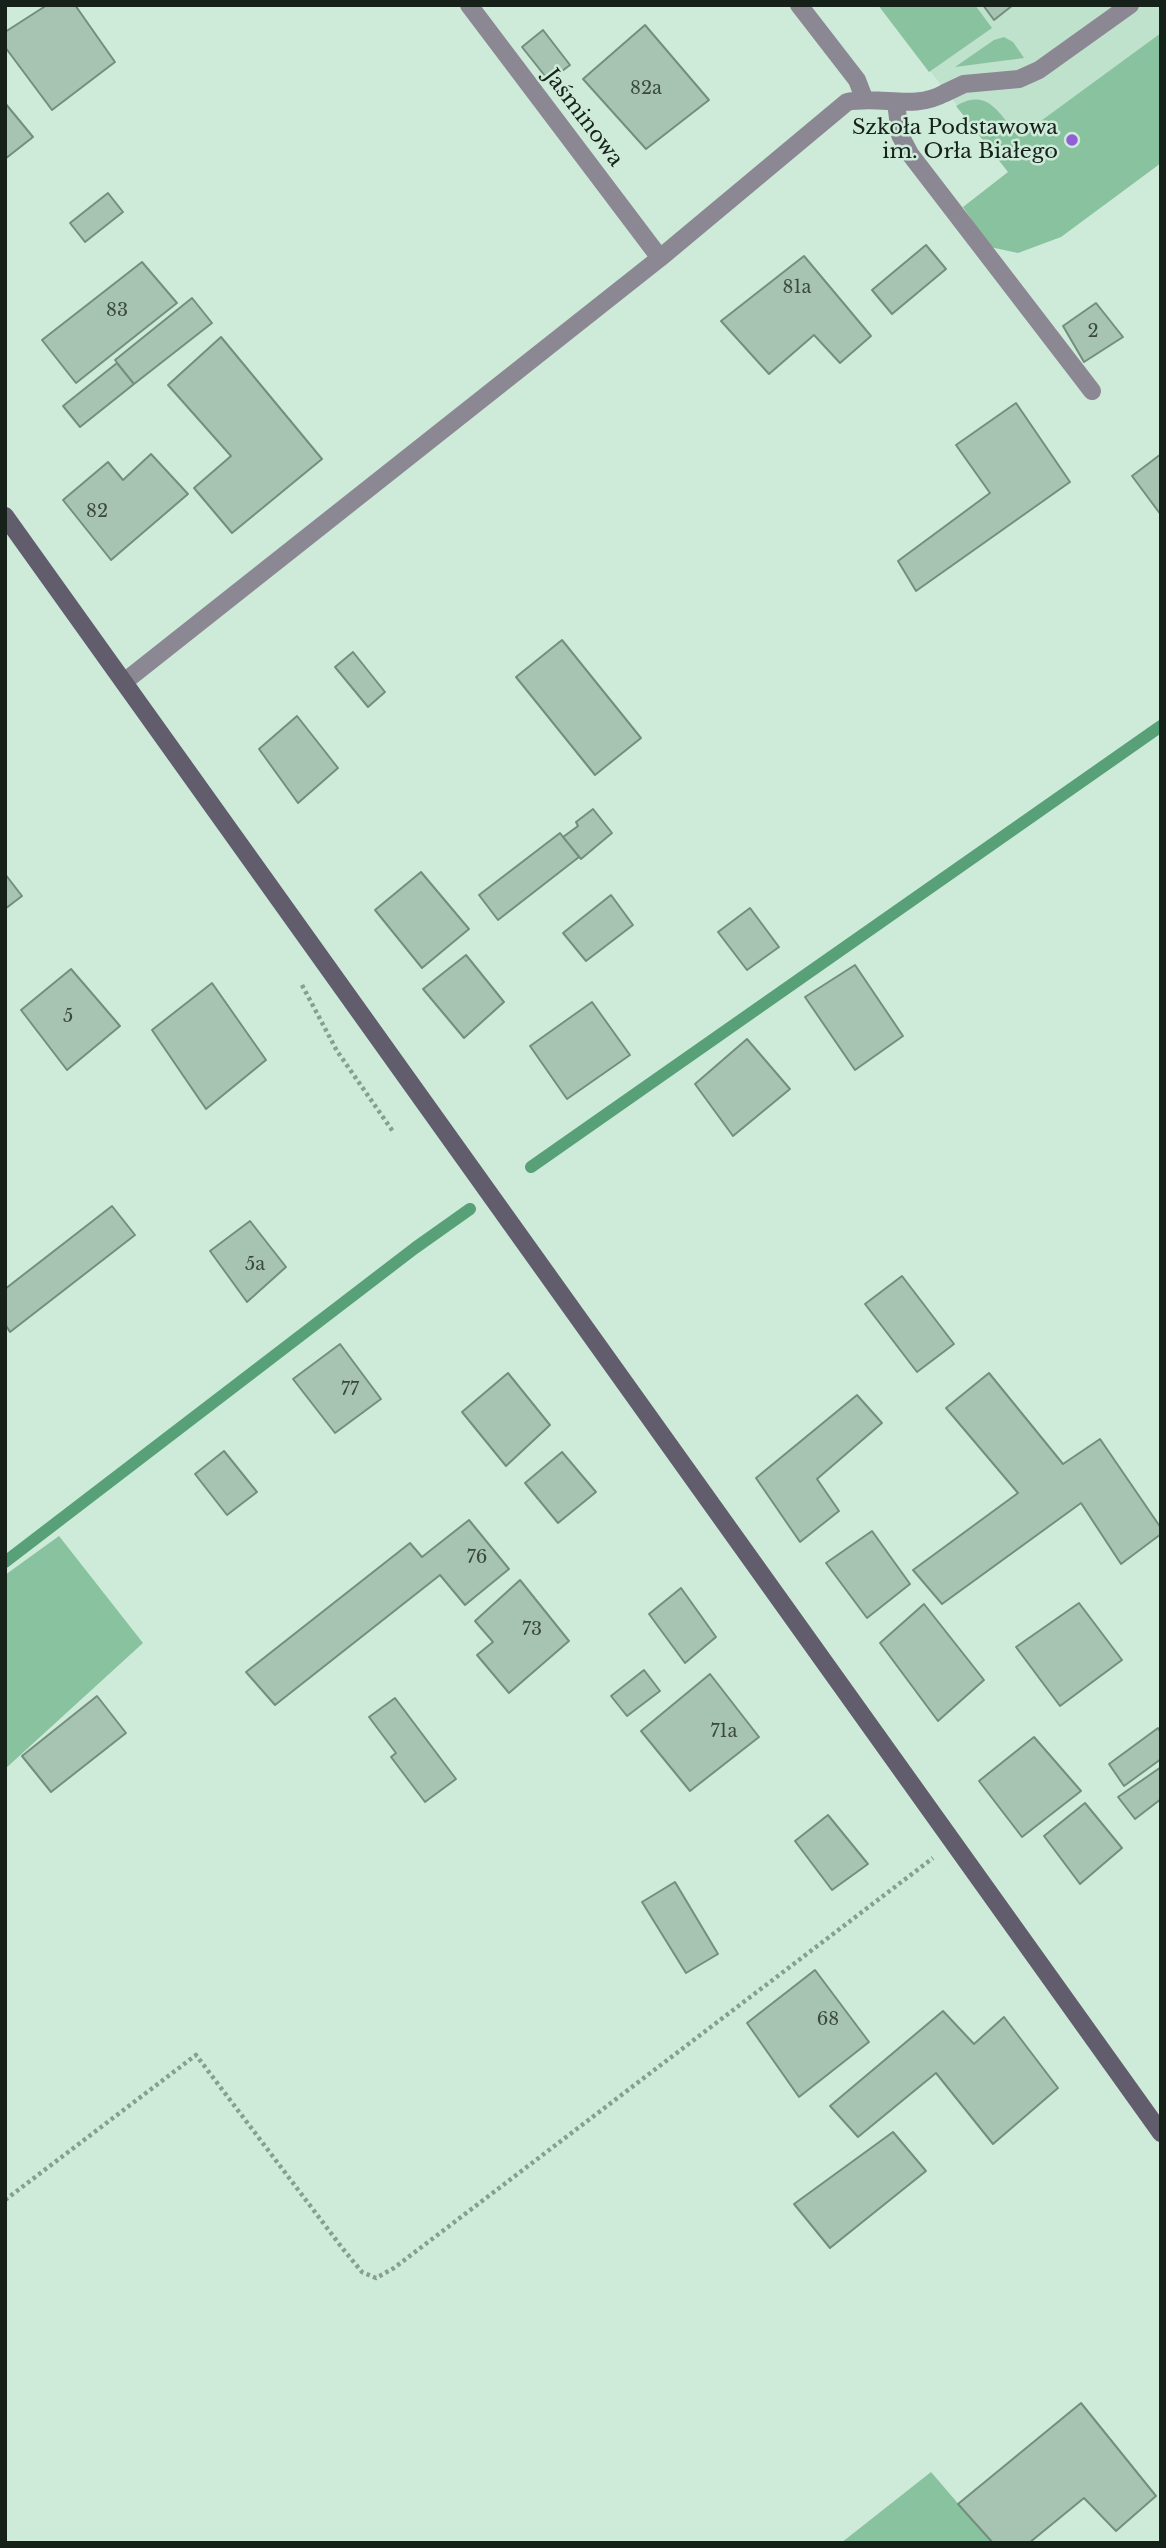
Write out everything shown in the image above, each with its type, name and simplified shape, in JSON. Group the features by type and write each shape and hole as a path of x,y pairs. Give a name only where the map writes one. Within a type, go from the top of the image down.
{"main road":[{"path":"5,516 1161,2133"}],"street":[{"name":"Jaśminowa","path":"469,5 660,258"},
{"path":"799,5 857,80 864,98"},
{"path":"124,682 660,258 847,102 864,98 915,103 933,100 964,84 1019,79 1039,70 1130,5"},
{"path":"896,102 900,135 910,154 1092,391"}],"path":[{"path":"300,981 337,1051 394,1133"},
{"path":"5,2200 196,2055 342,2249 362,2272 376,2278 394,2268 953,1843"}],"shaded area":[{"name":"Szkoła Podstawowa im. Orła Białego","path":"878,5 1161,5 1161,163 1061,237"},
{"path":"878,5 975,5 992,28 929,72"},
{"path":"1161,33 1161,163 1061,237 1018,253 990,247 963,207 1008,172 956,106 977,99 985,101 993,106 1019,137"},
{"path":"1004,37 1013,42 1024,58 955,67 994,40"},
{"path":"59,1536 143,1643 5,1769 5,1575"},
{"path":"931,2472 992,2543 841,2543"}],"building":[{"path":"47,5 75,5 115,62 52,110 5,47 5,32"},
{"path":"983,5 1013,5 994,20"},
{"path":"645,25 709,100 646,149 583,79"},
{"path":"543,30 570,65 549,81 522,47"},
{"path":"5,103 33,137 5,159"},
{"path":"108,193 123,212 85,242 70,223"},
{"path":"926,245 946,269 892,314 872,290"},
{"path":"804,256 871,336 840,363 814,335 769,374 721,321"},
{"path":"142,262 177,303 76,383 42,340"},
{"path":"192,298 212,323 134,384 115,360"},
{"path":"1096,303 1123,337 1084,362 1063,326"},
{"path":"221,337 322,459 232,533 194,488 231,456 168,385"},
{"path":"117,363 134,384 80,427 63,406"},
{"path":"1016,403 1070,482 916,591 898,561 990,493 956,445"},
{"path":"151,454 188,494 111,560 63,500 108,462 123,480"},
{"path":"1161,454 1161,515 1132,476"},
{"path":"562,640 641,738 595,775 516,677"},
{"path":"353,652 385,692 368,707 335,667"},
{"path":"297,716 338,768 298,803 259,749"},
{"path":"593,809 612,833 581,859 563,837 578,826 576,822"},
{"path":"560,833 579,857 498,920 479,895"},
{"path":"421,872 469,929 422,968 375,910"},
{"path":"5,874 22,896 5,909"},
{"path":"611,895 633,925 586,961 563,933"},
{"path":"750,908 779,947 747,970 718,932"},
{"path":"466,955 504,1002 464,1038 423,989"},
{"path":"855,965 903,1036 855,1070 805,997"},
{"path":"71,969 120,1026 67,1070 21,1010"},
{"path":"212,983 266,1060 206,1109 152,1030"},
{"path":"592,1002 630,1055 567,1099 530,1046"},
{"path":"747,1039 790,1089 733,1136 695,1084"},
{"path":"112,1206 135,1235 10,1332 5,1324 5,1289"},
{"path":"250,1221 286,1267 247,1302 210,1251"},
{"path":"902,1276 954,1344 917,1372 865,1304"},
{"path":"340,1344 381,1399 335,1433 293,1379"},
{"path":"508,1373 550,1425 506,1466 462,1412"},
{"path":"989,1373 1063,1464 1100,1439 1161,1528 1161,1534 1121,1564 1081,1503 942,1604 913,1570 1018,1493 946,1408"},
{"path":"857,1395 882,1423 817,1479 839,1511 800,1542 756,1478"},
{"path":"224,1451 257,1492 227,1515 195,1474"},
{"path":"562,1452 596,1492 558,1523 525,1483"},
{"path":"469,1520 509,1569 465,1605 440,1575 275,1705 246,1672 410,1543 422,1557"},
{"path":"872,1531 910,1584 867,1618 826,1563"},
{"path":"520,1580 569,1641 509,1693 477,1655 493,1642 475,1621"},
{"path":"681,1588 716,1637 685,1663 649,1614"},
{"path":"1079,1603 1122,1660 1060,1706 1016,1647"},
{"path":"924,1604 984,1680 938,1721 880,1643"},
{"path":"644,1670 660,1691 627,1716 611,1696"},
{"path":"710,1674 759,1737 690,1791 641,1731"},
{"path":"97,1696 126,1733 51,1792 22,1756"},
{"path":"395,1698 456,1779 425,1802 391,1757 396,1753 369,1717"},
{"path":"1158,1728 1161,1733 1161,1759 1124,1786 1109,1764"},
{"path":"1034,1737 1081,1791 1022,1837 979,1781"},
{"path":"1161,1767 1161,1799 1135,1819 1118,1797"},
{"path":"1085,1803 1122,1848 1080,1884 1044,1836"},
{"path":"828,1815 868,1864 832,1890 795,1841"},
{"path":"675,1882 718,1954 686,1973 642,1902"},
{"path":"815,1970 869,2042 799,2097 747,2023"},
{"path":"943,2011 974,2044 1004,2017 1058,2088 993,2144 936,2073 858,2137 830,2106"},
{"path":"893,2132 926,2171 830,2248 794,2204"},
{"path":"1081,2403 1156,2496 1116,2531 1084,2498 1029,2543 993,2543 958,2504"}],"waterway":[{"path":"531,1167 1161,726"},
{"path":"5,1562 415,1248 470,1209"}],"place":[{"name":"Szkoła Podstawowa im. Orła Białego","path":"1072,140"}]}
